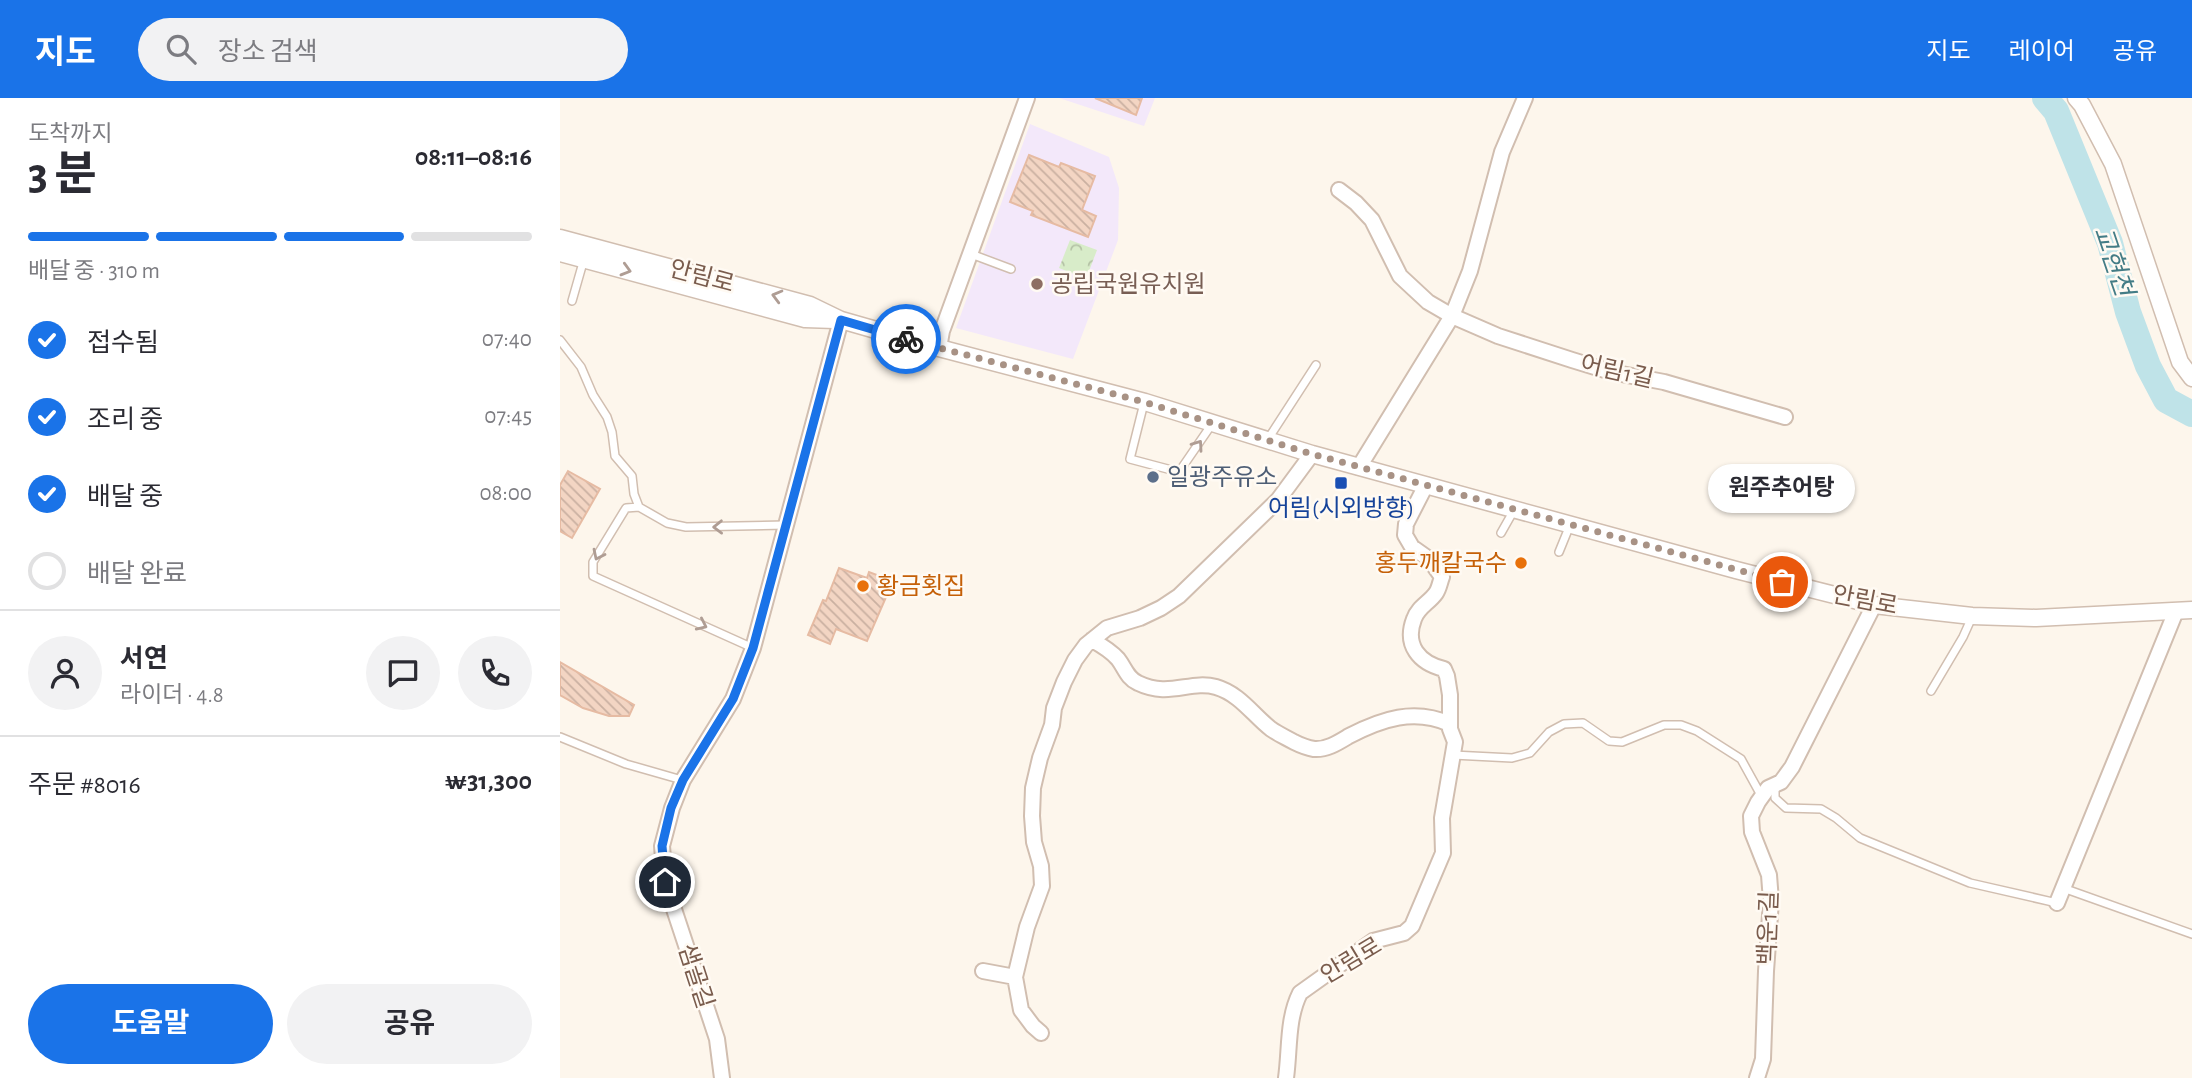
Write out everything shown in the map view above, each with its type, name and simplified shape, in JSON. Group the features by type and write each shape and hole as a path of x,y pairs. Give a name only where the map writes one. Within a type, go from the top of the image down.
{"street":[{"path":"939,348 942,331 1027,98"},
{"path":"1359,467 1452,316 1470,271 1502,152 1525,98"},
{"path":"2076,98 2113,164 2179,362 2192,378"},
{"name":"어림1길","path":"1339,190 1372,220 1400,275 1428,302 1452,316 1497,336 1611,372 1690,388 1785,418"},
{"name":"안림로","path":"560,238 810,305 841,320 1144,402 1312,454 1874,605 1972,616 2036,618 2184,610"},
{"name":"안림로","path":"560,253 805,319 841,320"},
{"name":"샘골길","path":"722,1078 717,1039 665,882 662,846 671,808 683,780 733,699 753,648 841,320"},
{"path":"1041,1033 1021,1010 1015,977 1030,916 1042,886 1032,816 1035,778 1055,708 1075,660 1092,640 1107,628 1140,618 1179,596 1278,500 1312,454"},
{"name":"안림로","path":"1286,1078 1290,1022 1300,993 1373,941 1404,933 1412,926 1443,853 1442,818 1455,742 1450,724 1450,695 1444,669 1430,666 1420,657 1413,645 1411,633 1414,617 1435,594 1442,577 1429,559 1412,547 1405,535 1406,524 1426,485"},
{"name":"백운1길","path":"1757,1078 1763,1059 1770,901 1769,875 1752,832 1751,816 1768,788 1781,782 1792,767 1874,605"},
{"path":"2057,903 2184,610"},
{"path":"1092,640 1119,660 1124,672 1134,681 1163,690 1215,687 1243,702 1271,729 1301,745 1315,749 1329,747 1375,723 1392,719 1426,715 1450,724"},
{"path":"984,971 1015,977"}],"lane":[{"path":"971,254 1011,269"},
{"path":"572,301 584,259"},
{"path":"560,340 581,368 607,417 615,456 632,476 639,507"},
{"path":"1267,439 1316,365"},
{"path":"1144,402 1130,459 1179,472 1213,423"},
{"path":"753,648 593,576 593,562 626,508 639,507 667,523 686,527 786,525"},
{"path":"1501,533 1514,509"},
{"path":"1559,552 1570,525"},
{"path":"1931,691 1963,637 1972,616"},
{"path":"1453,755 1512,758 1530,753 1549,732 1564,724 1583,723 1609,741 1622,743 1664,725 1681,724 1741,759 1762,797"},
{"path":"560,737 626,764 683,780"},
{"path":"1775,785 1775,798 1786,808 1821,809 1860,838 1970,883 2057,903"},
{"path":"2063,888 2192,934"}],"shaded area":[{"path":"1059,98 1155,98 1144,126"},
{"name":"공립국원유치원","path":"1030,124 1109,157 1119,188 1118,240 1073,359 956,328"}],"green space":[{"path":"1070,240 1097,250 1086,279 1059,268"}],"building":[{"path":"1095,98 1142,98 1136,115"},
{"path":"1029,155 1059,167 1061,163 1095,176 1082,210 1096,216 1088,237 1031,215 1033,211 1010,202"},
{"path":"568,471 600,489 572,538 560,531 560,485"},
{"path":"839,568 867,578 869,572 893,581 867,641 836,629 830,644 808,635"},
{"path":"560,662 634,705 629,716 609,716 583,708 560,695"}],"waterway":[{"name":"교현천","path":"2045,98 2056,111 2110,243 2128,312 2148,366 2166,400 2192,414"}],"way so far":[{"path":"906,339 1144,402 1312,454 1782,582"}],"place":[{"name":"공립국원유치원","path":"1037,284"},
{"name":"일광주유소","path":"1153,477"},
{"name":"어림(시외방향)","path":"1341,483"},
{"name":"홍두깨칼국수","path":"1521,563"},
{"name":"원주추어탕","path":"1782,582"},
{"name":"황금횟집","path":"863,586"}],"route":[{"path":"665,882 662,846 671,808 683,780 733,699 753,648 841,320 906,339"}]}
